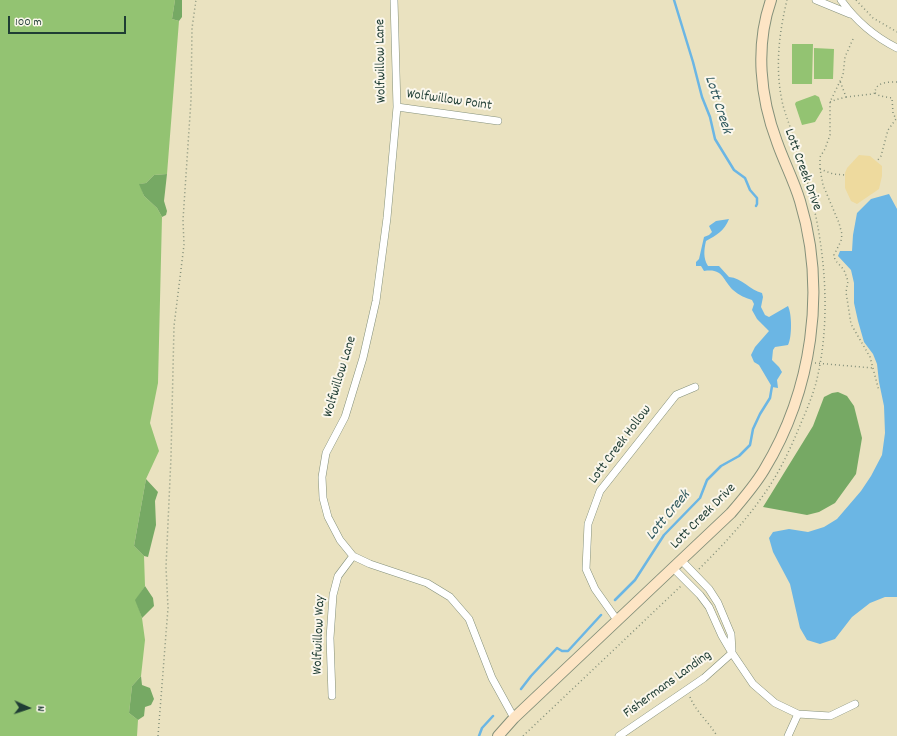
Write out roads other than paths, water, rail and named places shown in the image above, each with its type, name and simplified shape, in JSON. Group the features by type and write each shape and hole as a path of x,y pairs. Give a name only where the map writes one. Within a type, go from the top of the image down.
{"street":[{"name":"Wolfwillow Lane","path":"394,0 397,107 387,218 376,302 345,416 326,453 322,477 323,498 328,517 340,540 353,556 370,564 427,583 450,597 469,619 492,678 514,718"},
{"name":"Lott Creek Drive","path":"498,736 514,718 731,513 750,491 764,471 786,429 802,385 807,361 813,304 813,278 811,252 800,201 770,122 765,101 761,52 763,30 771,0"},
{"path":"816,0 851,14"},
{"path":"841,0 851,14 865,28 883,41 897,48"},
{"name":"Wolfwillow Point","path":"397,107 498,121"},
{"name":"Lott Creek Hollow","path":"617,620 595,589 586,569 588,524 600,491 676,395 695,387"},
{"name":"Wolfwillow Way","path":"332,696 330,638 333,595 338,576 353,556"},
{"path":"681,560 709,589 718,603 730,634 732,653"},
{"path":"672,568 700,595 709,607 722,636 732,653 753,684 774,703 798,714 830,716 855,704"},
{"name":"Fishermans Landing","path":"619,736 704,678 732,653"},
{"path":"788,736 798,714"}],"water":[{"path":"889,194 897,209 897,597 885,597 870,603 852,617 835,639 820,644 807,640 800,628 790,584 773,552 769,538 773,532 789,529 808,532 824,527 837,519 861,491 882,455 885,433 884,406 877,364 873,354 864,342 858,321 854,303 854,283 851,270 838,256 840,251 852,251 857,213 871,199"},
{"path":"729,219 725,227 720,232 706,241 704,251 705,260 708,266 719,266 729,277 734,278 762,293 763,297 761,307 765,315 769,317 788,306 791,320 791,331 788,345 775,347 773,350 772,360 782,372 777,380 778,388 772,387 759,365 754,362 751,355 755,347 769,331 757,319 752,310 754,304 752,300 733,290 719,273 715,271 704,271 701,266 696,266 704,237 712,232 709,226 716,221"}],"waterway":[{"name":"Lott Creek","path":"674,0 702,97 710,117 715,139 734,170 745,178 750,190 757,198 756,206"},
{"name":"Lott Creek","path":"615,600 635,580 664,535 700,498 707,480 721,466 739,456 750,445 753,429 770,398 772,386"},
{"name":"Lott Creek","path":"521,689 557,648 562,651 568,651 601,615"},
{"path":"479,736 482,728 493,716"}]}
